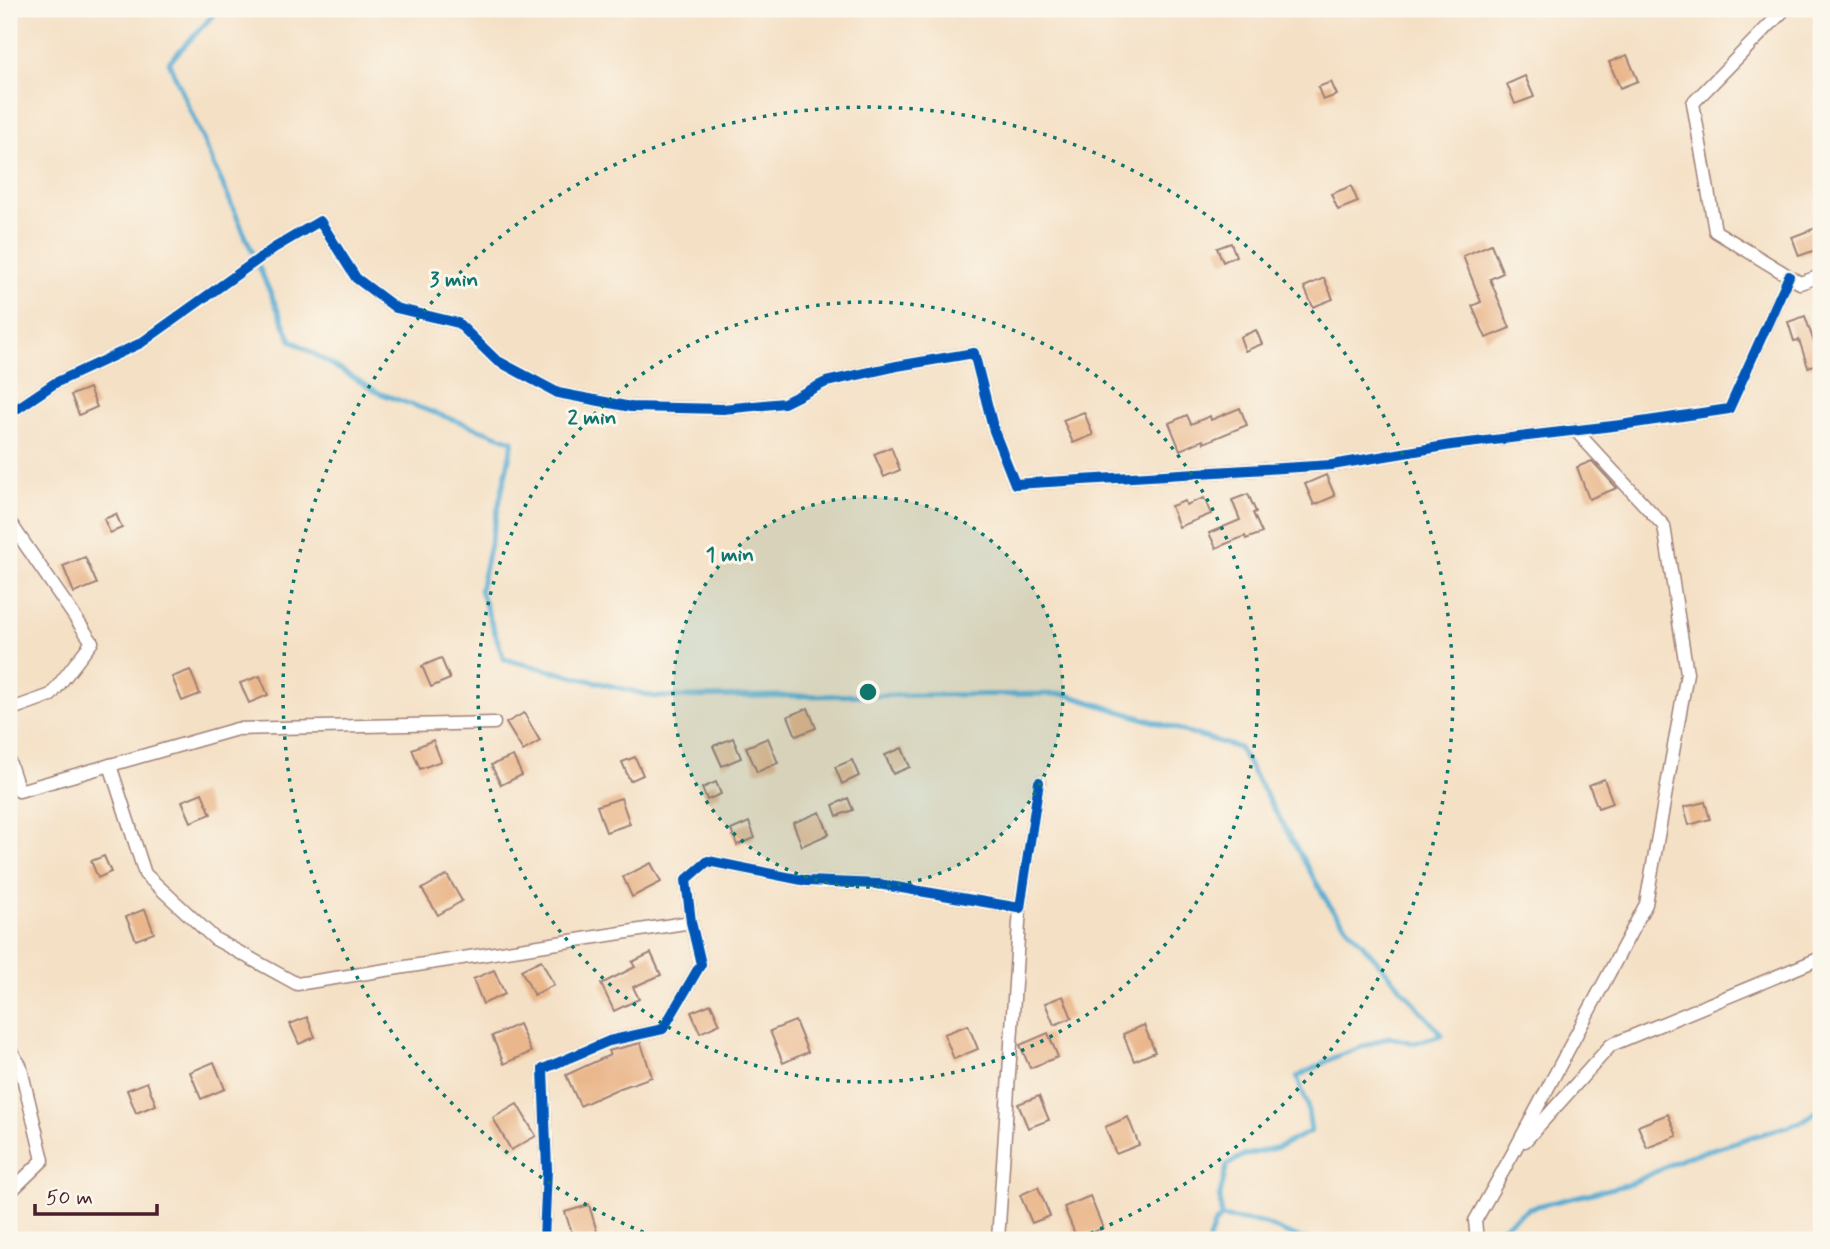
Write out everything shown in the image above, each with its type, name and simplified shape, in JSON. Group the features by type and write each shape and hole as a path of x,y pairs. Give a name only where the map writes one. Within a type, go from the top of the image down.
{"street":[{"path":"1785,9 1693,103 1715,231 1800,283 1821,276"},
{"path":"9,414 55,383 141,343 274,248 320,221 356,278 396,307 458,323 496,360 558,393 631,407 735,408 784,403 825,382 974,353 994,431 1015,484 1332,465 1451,444 1729,409 1789,276"},
{"path":"1477,1240 1475,1221 1646,904 1688,673 1664,526 1575,430"},
{"path":"9,522 92,642 51,695 9,710"},
{"path":"9,761 19,790 237,729 494,723"},
{"path":"110,765 145,874 215,939 298,984 691,922"},
{"path":"998,1240 1020,908 1039,782"},
{"path":"544,1240 547,1169 543,1069 608,1041 663,1029 701,964 691,922 686,880 708,861 807,881 878,884 1020,908"},
{"path":"1512,1155 1611,1045 1821,958"},
{"path":"9,1049 20,1065 43,1160 9,1193"}],"building":[{"path":"1627,55 1638,81 1620,88 1609,62"},
{"path":"1525,76 1534,97 1515,104 1507,84"},
{"path":"1331,82 1337,95 1323,100 1318,87"},
{"path":"1351,186 1358,202 1338,210 1331,194"},
{"path":"1821,226 1821,248 1799,256 1792,237"},
{"path":"1231,243 1236,256 1223,262 1217,248"},
{"path":"1491,244 1503,273 1490,279 1510,328 1486,338 1472,306 1481,302 1463,256"},
{"path":"1324,278 1333,299 1313,307 1304,287"},
{"path":"1805,316 1815,345 1819,344 1821,351 1821,363 1808,367 1799,340 1794,341 1788,322"},
{"path":"1256,330 1262,344 1245,351 1240,337"},
{"path":"89,388 97,407 79,415 71,395"},
{"path":"1240,408 1247,425 1180,450 1169,423 1187,415 1191,424 1210,416 1211,420"},
{"path":"1084,412 1093,435 1073,443 1063,420"},
{"path":"891,447 900,470 884,477 874,454"},
{"path":"1592,461 1617,488 1589,499 1577,467"},
{"path":"1326,475 1335,496 1314,505 1305,484"},
{"path":"1248,494 1262,533 1246,539 1245,536 1216,548 1209,533 1240,520 1232,500"},
{"path":"1204,498 1211,514 1179,527 1171,506 1185,501 1186,505"},
{"path":"116,514 122,528 110,533 104,519"},
{"path":"85,557 97,584 74,593 63,566"},
{"path":"441,658 450,679 431,687 422,666"},
{"path":"190,670 200,694 182,701 172,677"},
{"path":"260,676 268,695 249,703 240,683"},
{"path":"808,708 816,728 796,736 788,716"},
{"path":"524,713 540,741 523,751 506,723"},
{"path":"733,738 741,758 722,766 713,746"},
{"path":"768,738 778,763 757,772 746,747"},
{"path":"433,740 441,761 420,769 412,749"},
{"path":"902,748 910,767 893,774 885,755"},
{"path":"513,756 522,775 501,785 491,765"},
{"path":"635,757 643,775 630,781 622,762"},
{"path":"852,760 859,776 842,784 835,767"},
{"path":"1604,779 1613,803 1598,808 1589,785"},
{"path":"716,782 721,794 707,800 702,788"},
{"path":"202,793 211,814 191,822 182,801"},
{"path":"621,798 630,824 606,832 597,806"},
{"path":"848,798 853,810 837,816 833,805"},
{"path":"1705,802 1710,819 1689,825 1684,807"},
{"path":"820,812 829,834 802,846 793,823"},
{"path":"749,822 755,838 737,845 731,830"},
{"path":"104,856 111,872 98,878 91,861"},
{"path":"651,863 661,882 632,897 623,877"},
{"path":"447,875 462,901 438,915 422,889"},
{"path":"145,909 154,933 136,940 126,917"},
{"path":"651,953 661,975 633,987 639,999 614,1011 601,984 635,967 632,962"},
{"path":"541,960 554,985 534,995 521,970"},
{"path":"494,970 505,994 483,1004 473,979"},
{"path":"1063,996 1072,1018 1054,1025 1045,1003"},
{"path":"711,1004 720,1024 700,1033 691,1012"},
{"path":"307,1017 315,1037 299,1044 290,1024"},
{"path":"795,1021 808,1052 783,1063 770,1031"},
{"path":"519,1024 531,1052 504,1064 492,1036"},
{"path":"968,1025 978,1049 954,1059 944,1034"},
{"path":"1144,1025 1155,1052 1134,1061 1123,1034"},
{"path":"1048,1033 1058,1057 1030,1068 1020,1045"},
{"path":"641,1043 652,1077 580,1106 566,1075 610,1055 608,1051"},
{"path":"214,1062 225,1089 201,1099 190,1072"},
{"path":"147,1082 156,1105 136,1113 127,1090"},
{"path":"1039,1096 1049,1120 1028,1128 1018,1104"},
{"path":"517,1104 536,1136 511,1150 493,1118"},
{"path":"1668,1114 1677,1136 1647,1148 1638,1126"},
{"path":"1128,1117 1139,1145 1116,1154 1105,1127"},
{"path":"1038,1187 1050,1216 1032,1223 1020,1195"},
{"path":"1090,1196 1103,1228 1077,1239 1064,1207"},
{"path":"589,1205 598,1235 574,1240 565,1212"}],"waterway":[{"path":"219,9 169,62 291,340 379,393 513,441 480,590 504,659 656,697 1064,694 1239,748 1331,908 1442,1035 1414,1043 1389,1037 1335,1057 1297,1077 1307,1104 1311,1131 1279,1147 1242,1156 1227,1165 1220,1195 1221,1217 1214,1225 1209,1240"},
{"path":"1484,1240 1529,1208 1630,1184 1686,1157 1801,1122 1821,1108"},
{"path":"1221,1217 1263,1223 1310,1240"},
{"path":"1393,1240 1448,1235 1454,1240"}],"cycle path":[{"path":"9,414 55,383 141,343 274,248 320,221 356,278 396,308 458,323 496,360 558,393 631,407 723,409 784,403 826,382 974,353 994,431 1015,484 1332,465 1451,445 1729,409 1789,276"},
{"path":"544,1240 547,1169 543,1069 609,1041 663,1029 701,964 691,922 686,880 708,861 807,881 878,884 1020,908 1039,782"}]}
